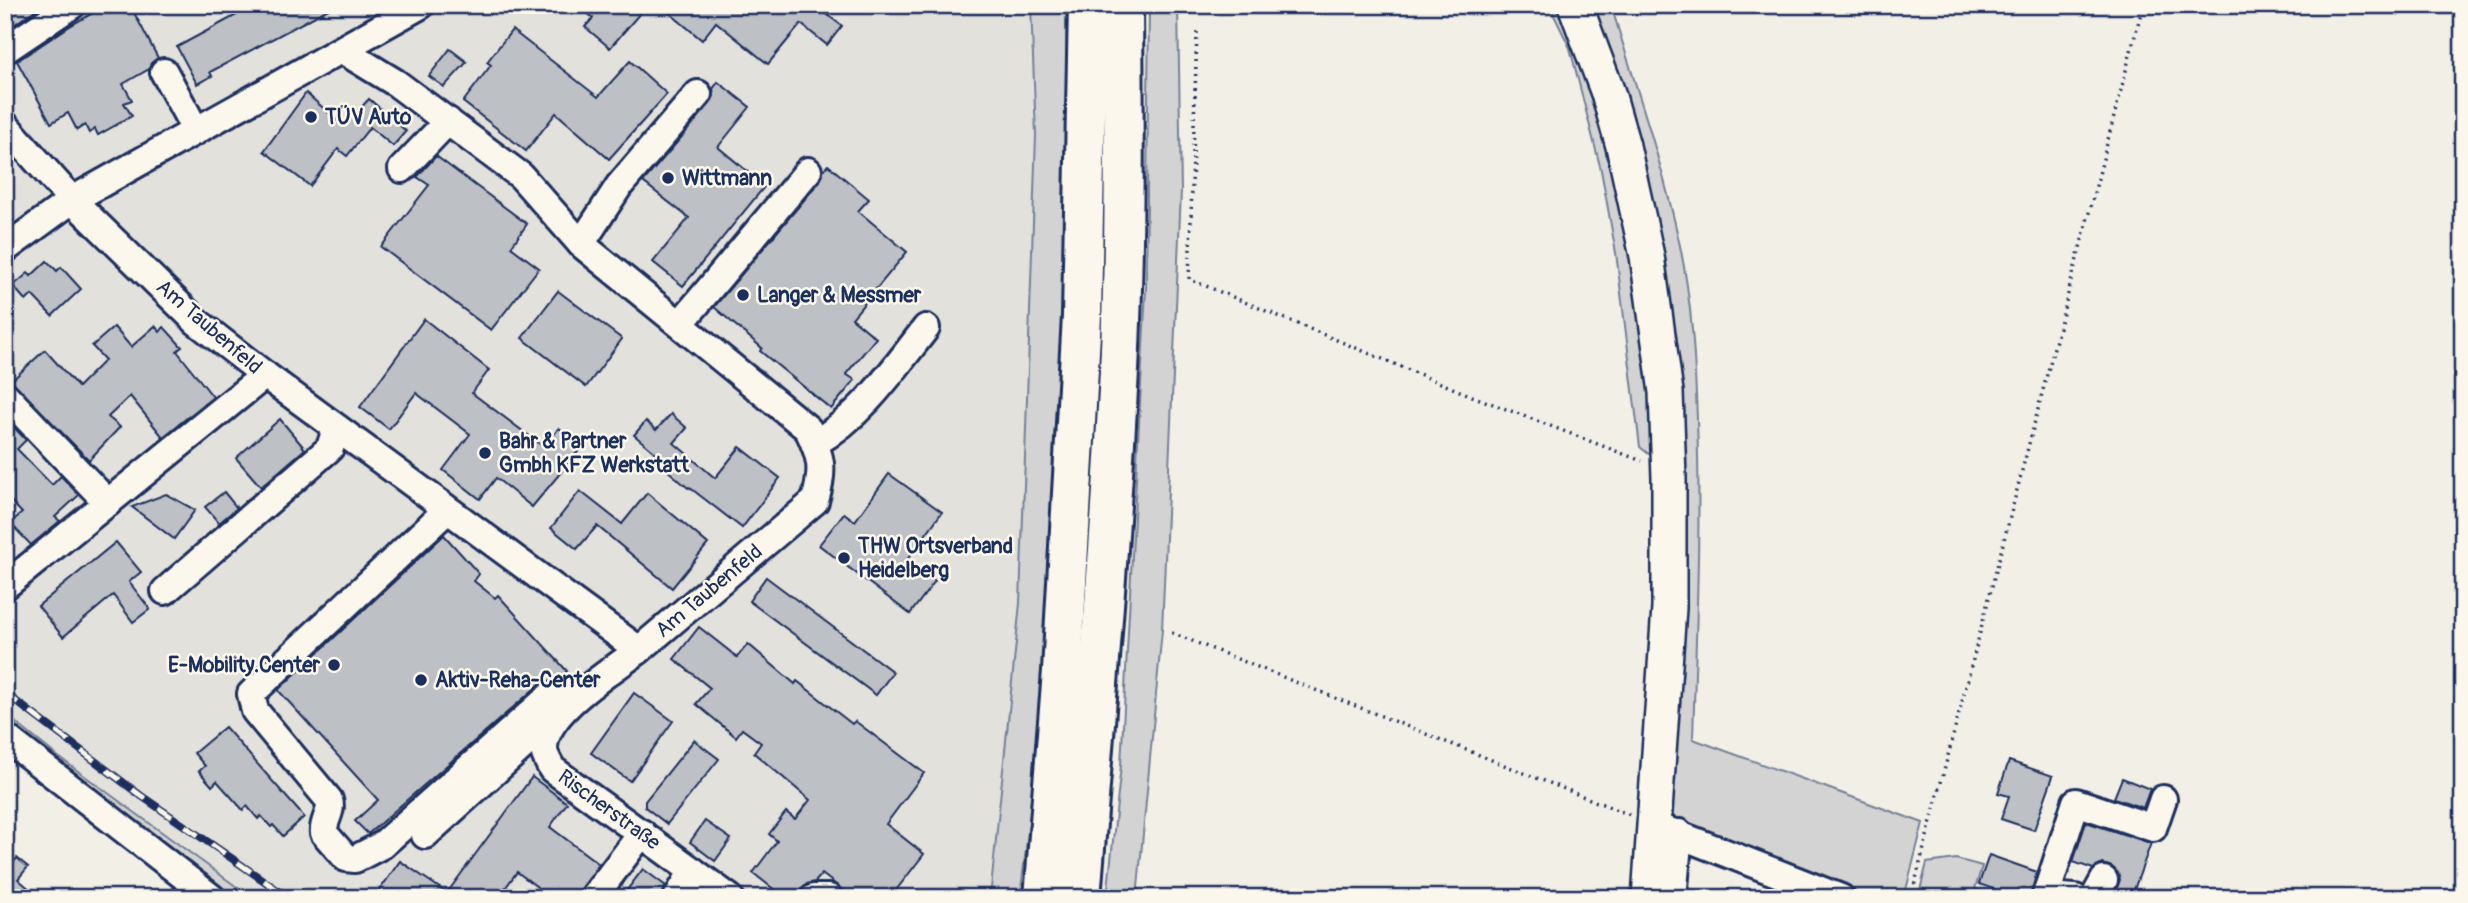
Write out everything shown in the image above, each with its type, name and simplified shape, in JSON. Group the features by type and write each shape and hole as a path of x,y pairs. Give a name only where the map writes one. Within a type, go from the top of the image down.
{"highway":[{"path":"1044,898 1062,671 1082,316 1088,5"},
{"path":"1081,898 1103,624 1119,368 1124,5"}],"main road":[{"path":"1575,5 1608,93 1623,146 1647,256 1666,392 1669,478 1666,829 1649,898"}],"street":[{"path":"5,50 72,5"},
{"path":"5,249 72,200 422,5"},
{"name":"Am Taubenfeld","path":"5,125 72,200 197,322 336,428 639,650 814,501 822,478 815,443 808,429 581,244 521,176 396,83 342,50"},
{"path":"164,72 196,131"},
{"path":"581,244 620,186 698,94"},
{"path":"402,169 448,121"},
{"path":"680,324 808,172"},
{"path":"815,443 831,434 859,410 926,328"},
{"path":"5,586 265,375"},
{"path":"5,395 108,503"},
{"path":"165,592 330,448 336,428"},
{"path":"447,510 251,694 255,711 329,800 331,805 324,833 346,858 355,859 382,845 550,696 558,695 567,706"},
{"path":"425,835 537,733 548,730 567,706 639,650"},
{"name":"Rischerstraße","path":"548,730 544,751 552,769 730,898"},
{"path":"5,737 212,898"},
{"path":"2075,898 2046,897 2076,802 2153,828 2163,799"},
{"path":"1673,898 1666,829 1842,898"},
{"path":"593,898 642,833"},
{"path":"677,898 693,871"},
{"path":"814,898 829,898"}],"path":[{"path":"1911,898 2143,5"},
{"path":"1197,32 1189,279 1472,396 1653,465"},
{"path":"1172,633 1666,829"}],"shaded area":[{"path":"5,5 1041,5 1020,603 990,898 252,898 56,755 5,714"},
{"path":"1031,5 1066,5 1067,162 1058,442 1043,707 1020,898 990,898 1020,603 1036,135"},
{"path":"1149,5 1178,5 1181,191 1162,630 1137,898 1107,898 1121,765 1146,289"},
{"path":"1549,5 1566,5 1604,104 1626,180 1645,281 1658,429 1660,503 1650,801 1643,801 1655,583 1655,459 1640,447 1616,253 1601,170 1570,48"},
{"path":"1589,5 1611,5 1665,185 1680,246 1690,310 1698,460 1698,580 1693,739 1923,823 1904,898 1871,898 1687,825 1673,818 1668,809 1679,399"},
{"path":"5,714 56,755 252,898 195,898 5,751"},
{"path":"1956,859 1982,866 1975,889 1993,896 1992,898 1918,898 1927,863"}],"building":[{"path":"5,5 42,5 5,31"},
{"path":"107,5 130,5 158,58 151,63 149,69 123,84 132,100 124,103 132,116 98,135 95,129 89,133 85,125 77,130 68,113 51,123 17,61"},
{"path":"255,5 336,5 210,72 212,76 197,84 177,47"},
{"path":"578,5 647,5 610,48 585,27 593,18"},
{"path":"660,5 815,5 842,26 827,45 801,24 768,64 716,22 702,40"},
{"path":"512,30 598,97 630,61 667,94 609,159 556,113 526,151 463,102 491,65 487,62"},
{"path":"450,49 467,62 444,87 429,76"},
{"path":"718,82 750,107 718,147 765,186 683,286 653,262 689,218 643,182 710,104 714,96 713,89"},
{"name":"TÜV Auto","path":"306,93 344,126 369,99 406,131 393,146 370,127 347,156 338,149 310,186 264,151"},
{"path":"436,156 527,224 511,247 539,268 491,330 381,247 429,185 417,177"},
{"path":"828,165 869,199 858,211 907,252 852,318 876,338 846,374 855,380 831,409 760,351 762,348 714,307 820,181 823,170"},
{"path":"47,261 57,271 61,267 81,289 52,316 32,295 26,301 13,286 28,273 31,276"},
{"path":"558,291 622,339 586,387 522,338"},
{"path":"424,319 489,370 472,393 544,447 559,428 582,447 532,507 496,478 480,499 443,470 470,434 416,393 389,429 360,407"},
{"path":"155,326 160,332 164,327 182,347 177,351 213,397 163,437 130,396 108,417 120,427 89,460 11,381 45,350 78,387 105,360 92,346 114,327 131,347"},
{"path":"671,414 687,428 674,443 715,478 740,447 780,478 742,528 688,488 666,469 670,465 634,435 646,421 656,430"},
{"path":"5,418 26,440 17,449 52,485 61,476 79,495 55,517 60,521 31,545 10,523 22,513 5,495"},
{"path":"280,419 305,449 261,487 236,458"},
{"path":"889,474 942,512 907,560 935,581 910,614 819,545 844,513 855,521"},
{"path":"580,491 622,524 647,493 708,544 672,588 597,526 577,549 551,528"},
{"path":"224,492 237,508 219,523 205,507"},
{"path":"166,494 195,510 174,539 132,507"},
{"name":"Aktiv-Reha-Center","path":"444,535 479,574 474,581 495,598 498,595 567,671 558,680 540,684 368,834 355,821 378,800 278,690"},
{"path":"116,542 141,572 129,582 150,609 133,622 113,595 63,637 38,606"},
{"path":"766,577 893,672 876,695 749,601"},
{"path":"699,627 737,657 748,644 795,684 797,681 852,724 855,721 924,773 886,824 924,854 890,898 853,898 822,874 815,882 807,884 801,890 798,898 785,898 753,873 777,841 769,834 786,812 795,819 810,800 754,753 761,743 742,729 736,737 696,704 710,688 674,659"},
{"path":"634,693 673,721 630,781 591,753"},
{"path":"225,727 304,817 283,836 261,816 258,819 247,806 243,810 217,781 212,786 199,771 205,766 194,753"},
{"path":"694,740 719,759 667,824 645,807 645,801"},
{"path":"2009,761 2053,776 2034,830 2001,819 2009,796 1998,793"},
{"path":"532,777 567,803 550,827 599,864 576,898 552,898 517,872 498,898 374,898 400,861 447,893"},
{"path":"2122,778 2150,789 2143,808 2114,798"},
{"path":"705,821 731,839 715,861 690,842"},
{"path":"2086,822 2151,843 2131,898 2112,898 2120,880 2112,867 2103,864 2093,869 2073,862"},
{"path":"1989,855 2037,872 2030,898 2018,898 1979,884"},
{"path":"17,858 28,867 18,879 40,898 5,898 5,868 7,870"},
{"path":"643,869 666,886 661,898 621,898"}],"railway":[{"path":"5,693 140,795 289,898"}],"place":[{"name":"TÜV Auto","path":"311,117"},
{"name":"Wittmann","path":"668,178"},
{"name":"Langer & Messmer","path":"743,295"},
{"name":"Bahr & Partner Gmbh KFZ Werkstatt","path":"485,453"},
{"name":"THW Ortsverband Heidelberg","path":"844,558"},
{"name":"E-Mobility.Center","path":"334,665"},
{"name":"Aktiv-Reha-Center","path":"421,680"}]}
